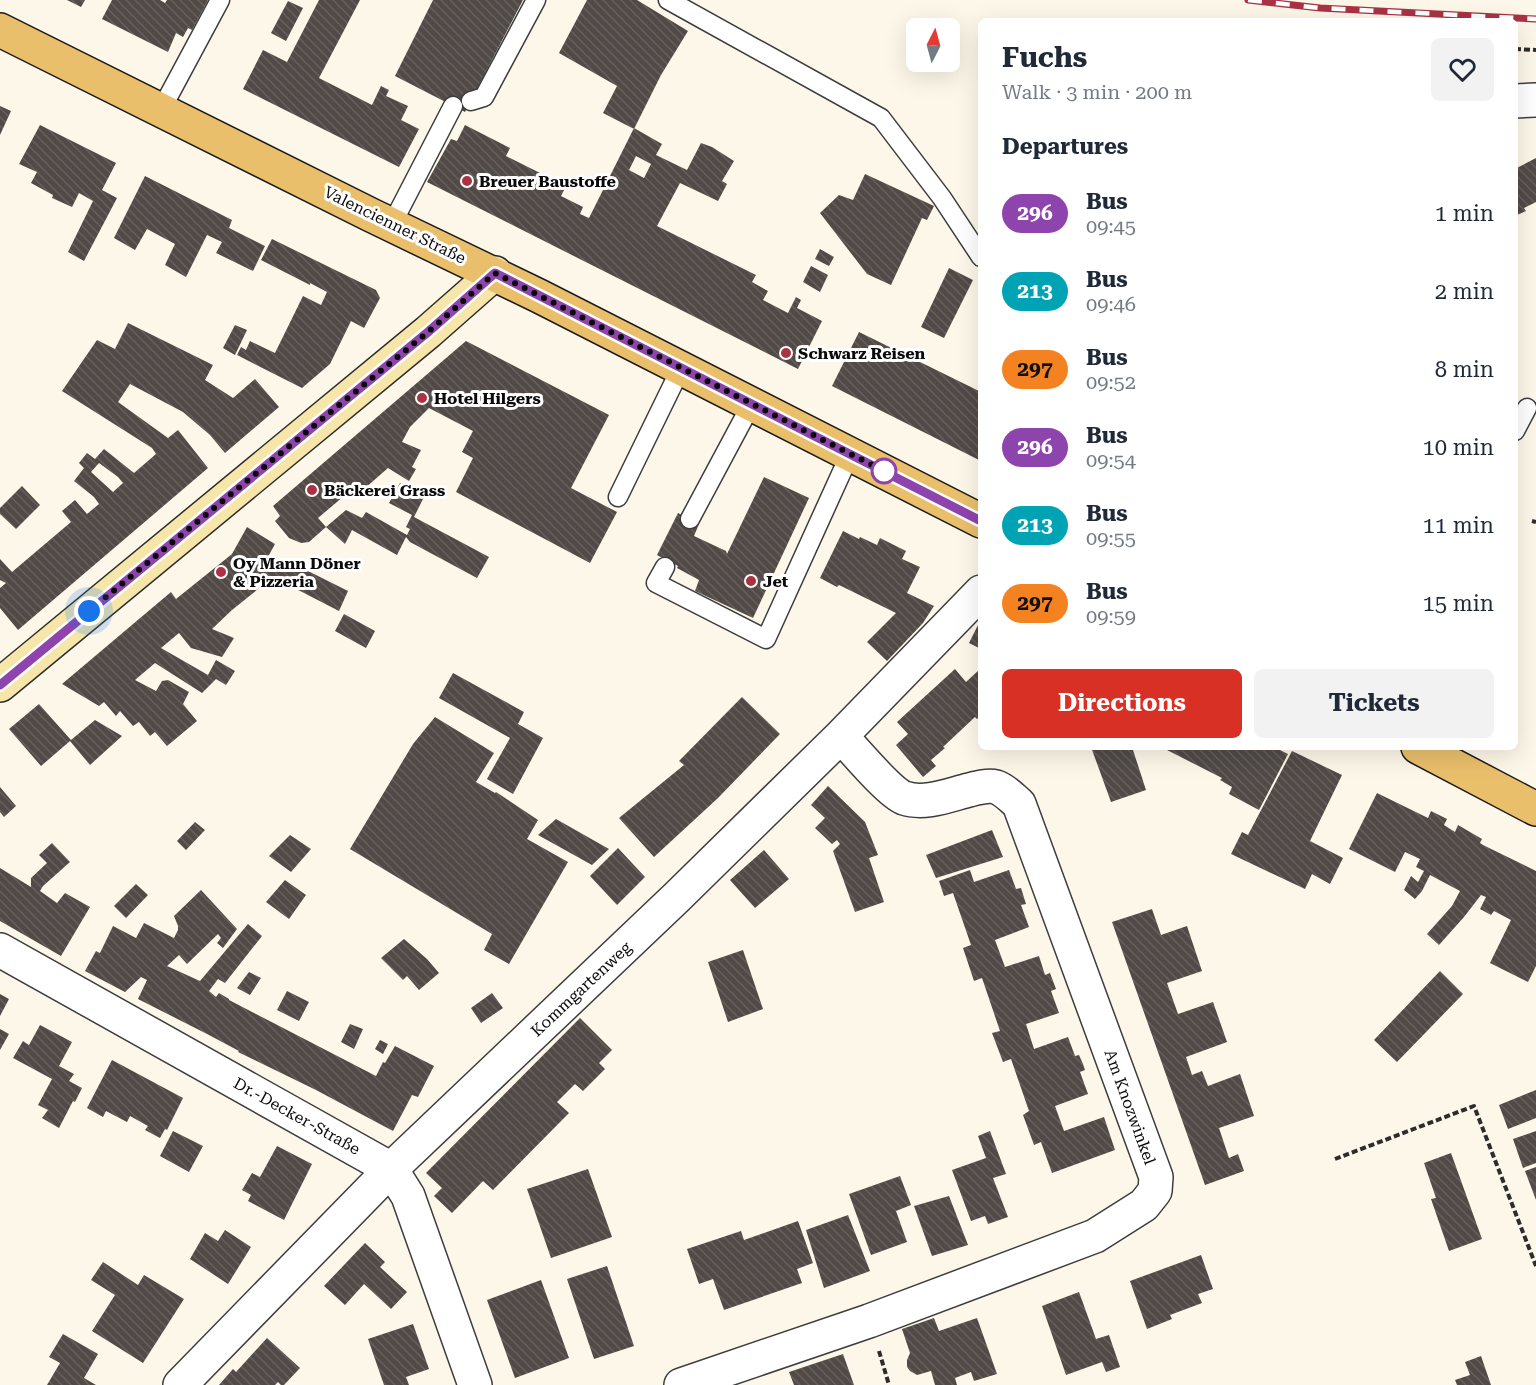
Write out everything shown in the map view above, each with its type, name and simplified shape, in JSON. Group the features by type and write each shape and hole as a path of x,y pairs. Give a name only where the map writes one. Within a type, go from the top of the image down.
{"main road":[{"name":"Valencienner Straße","path":"0,30 495,273 978,519"},
{"path":"0,685 428,332 495,273"},
{"path":"1424,750 1536,809"}],"street":[{"path":"1518,101 1536,100"},
{"name":"Kommgartenweg","path":"180,1385 391,1169 677,897 841,736 978,595"},
{"name":"Am Knozwinkel","path":"681,1385 869,1321 1095,1236 1144,1205 1155,1191 1156,1177 1018,804 996,787 980,787 927,799 904,798 892,790 841,736"},
{"name":"Dr.-Decker-Straße","path":"0,950 391,1169 408,1196 475,1385"}],"lane":[{"path":"161,110 220,0"},
{"path":"392,224 462,103 484,97 536,0"},
{"path":"668,0 881,118 942,198 978,252"},
{"path":"618,497 681,368"},
{"path":"690,519 752,404"},
{"path":"1518,424 1527,408"},
{"path":"665,567 656,584 766,639 850,454"}],"path":[{"path":"1518,49 1536,50"},
{"path":"1335,1159 1474,1106 1536,1266"}],"building":[{"path":"67,0 85,0 81,7"},
{"path":"112,0 160,0 165,3 167,0 208,0 192,30 188,28 183,37 176,33 168,52 102,19"},
{"path":"319,0 360,0 319,78 372,105 381,86 389,90 386,96 408,106 401,120 419,129 399,167 243,89 263,50 287,62"},
{"path":"433,0 523,0 465,112 395,76"},
{"path":"587,0 637,0 688,31 661,75 634,129 603,113 617,86 559,53"},
{"path":"288,1 303,8 286,41 271,33"},
{"path":"0,106 11,111 0,135"},
{"path":"40,125 116,163 102,190 117,198 84,261 68,252 93,201 79,193 72,207 52,198 53,195 31,183 37,172 19,164"},
{"path":"465,125 510,148 506,156 566,186 561,196 583,207 580,214 589,218 634,128 662,144 656,155 687,170 701,143 734,161 722,181 727,184 718,201 680,183 657,226 756,275 752,282 768,291 763,300 788,313 796,297 801,300 797,308 822,321 798,369 427,182 451,139 457,141","holes":["636,156 651,164 644,178 629,170"]},
{"path":"1536,158 1536,202 1524,208 1526,211 1518,215 1518,167"},
{"path":"865,174 934,206 927,220 922,218 891,285 867,274 820,213 839,195 853,200"},
{"path":"145,176 232,220 229,228 265,246 253,271 216,253 222,242 207,235 186,277 165,265 175,244 147,229 135,250 114,238"},
{"path":"272,239 376,290 380,298 364,328 351,321 330,364 302,388 237,355 241,347 246,350 250,341 275,353 303,296 321,305 327,292 261,260"},
{"path":"820,249 834,257 829,266 815,259"},
{"path":"811,266 828,275 820,292 803,282"},
{"path":"949,268 973,280 944,338 921,327"},
{"path":"128,323 213,365 205,380 233,398 255,379 279,407 225,453 210,435 183,412 130,384 118,402 168,438 178,430 208,468 18,630 0,608 0,588 6,583 0,580 0,559 12,572 71,522 62,511 75,500 87,514 99,504 74,481 84,468 79,463 87,453 95,459 104,449 134,473 156,454 152,448 62,391 97,340 115,349","holes":["99,463 123,483 113,492 91,472"]},
{"path":"235,325 247,330 235,355 223,348"},
{"path":"859,332 978,391 978,459 832,386"},
{"path":"466,341 609,415 571,488 617,512 590,563 456,492 473,458 462,452 473,431 429,408 410,427 402,442 421,450 412,467 416,469 409,481 388,468 364,489 357,485 318,518 326,527 309,542 301,543 289,538 275,521 280,516 273,506"},
{"path":"764,477 809,498 753,618 695,591 699,580 657,555 678,513 699,524 694,536 726,551 727,554"},
{"path":"400,483 425,495 414,517 489,557 477,578 410,542 406,537 397,555 352,530 345,544 326,527 346,510 362,518 366,512 407,535 410,529 406,527 412,515 389,503"},
{"path":"22,486 40,505 16,529 0,514 0,508"},
{"path":"247,527 275,544 269,555 300,571 302,568 348,591 339,611 273,577 212,629 234,638 222,657 191,648 179,633 161,648 208,675 216,660 235,671 226,685 216,679 202,693 155,663 135,680 156,691 162,681 168,680 189,692 183,704 197,721 167,746 155,732 150,736 139,722 133,726 120,711 116,716 104,702 99,706 62,684 171,592 176,599 232,554"},
{"path":"843,531 877,545 880,538 906,551 902,559 920,567 907,593 934,606 923,623 887,661 867,642 896,613 820,578"},
{"path":"344,614 375,631 366,648 335,631"},
{"path":"978,625 978,648 969,643"},
{"path":"955,669 966,682 978,671 978,718 975,717 943,747 945,748 931,760 936,766 923,777 896,745 908,734 897,722"},
{"path":"453,673 524,712 518,724 543,738 513,794 487,779 510,738 439,698"},
{"path":"742,697 780,734 718,798 654,857 619,818 684,765 679,761"},
{"path":"39,704 71,740 95,720 122,736 90,765 70,741 41,766 9,729"},
{"path":"435,717 494,753 476,782 496,792 538,820 527,839 568,862 509,964 484,950 492,934 350,849 413,744"},
{"path":"1092,750 1133,750 1146,790 1111,802"},
{"path":"1167,750 1280,750 1288,754 1259,810 1229,794 1232,787 1220,780 1222,778"},
{"path":"1292,751 1342,775 1310,841 1343,858 1330,884 1312,874 1305,889 1231,854 1242,832 1248,835"},
{"path":"828,786 865,822 878,855 869,858 884,902 855,912 833,851 840,844 837,840 832,844 815,828 825,818 811,805"},
{"path":"0,787 16,806 4,817 0,812"},
{"path":"1377,793 1428,818 1431,811 1447,819 1444,825 1455,832 1458,825 1482,839 1480,843 1483,845 1536,871 1536,966 1528,982 1490,963 1511,920 1494,911 1491,915 1480,909 1486,897 1481,895 1439,945 1427,934 1452,906 1460,891 1430,875 1415,899 1404,890 1411,876 1418,882 1424,871 1416,867 1420,859 1405,852 1395,872 1349,849"},
{"path":"556,819 609,849 592,865 538,835"},
{"path":"195,822 205,830 186,850 177,841"},
{"path":"992,830 1003,857 936,878 926,855"},
{"path":"290,835 311,849 291,872 269,856"},
{"path":"52,843 70,862 40,891 57,903 65,893 90,907 61,956 0,921 0,868 31,887 31,878 47,863 39,855"},
{"path":"618,848 645,877 617,905 590,876"},
{"path":"764,850 789,879 755,908 730,880"},
{"path":"970,870 974,882 1009,870 1016,889 1021,888 1026,904 1021,905 1029,927 995,940 1005,967 1039,956 1045,975 1050,973 1056,989 1051,991 1059,1013 1026,1024 1034,1049 1068,1037 1075,1056 1079,1055 1083,1064 1085,1070 1080,1072 1088,1094 1055,1106 1064,1131 1104,1117 1115,1150 1052,1173 1041,1142 1034,1145 1023,1115 1029,1111 1011,1059 1003,1062 992,1033 1000,1031 982,978 974,981 963,948 971,945 953,893 944,896 939,881"},
{"path":"285,880 306,895 289,919 266,902"},
{"path":"136,884 148,895 126,918 114,906"},
{"path":"201,890 237,929 223,948 217,943 221,938 218,934 187,964 179,955 167,966 200,981 248,924 262,936 225,983 218,979 209,991 216,997 219,993 376,1076 395,1046 434,1066 418,1097 412,1095 393,1131 138,999 147,980 141,977 125,992 85,971 96,951 100,953 113,926 136,938 144,923 174,938 178,926 174,916"},
{"path":"1152,909 1161,935 1187,926 1202,971 1167,983 1178,1014 1213,1002 1227,1042 1186,1057 1192,1075 1202,1071 1208,1086 1240,1074 1254,1116 1219,1128 1229,1158 1238,1154 1244,1171 1205,1185 1112,922"},
{"path":"404,939 439,973 419,990 407,976 403,980 381,958"},
{"path":"743,950 763,1009 728,1022 708,962"},
{"path":"1440,971 1463,994 1397,1062 1374,1040"},
{"path":"249,972 261,978 250,995 237,988"},
{"path":"287,991 309,1002 299,1021 277,1010"},
{"path":"492,993 503,1008 481,1023 471,1008"},
{"path":"0,994 9,999 0,1016"},
{"path":"580,1018 612,1050 599,1063 605,1069 583,1091 575,1084 557,1102 569,1113 493,1190 483,1181 452,1213 434,1196 442,1188 426,1173"},
{"path":"350,1024 363,1029 354,1049 341,1042"},
{"path":"40,1025 72,1042 59,1066 74,1074 69,1081 82,1088 59,1128 42,1118 48,1110 38,1105 52,1079 13,1058 23,1041 29,1045"},
{"path":"0,1029 9,1034 0,1050"},
{"path":"380,1040 388,1044 383,1054 375,1049"},
{"path":"112,1060 183,1098 167,1130 165,1129 160,1138 145,1130 148,1126 130,1116 127,1122 106,1111 103,1117 87,1108"},
{"path":"1536,1090 1536,1118 1508,1129 1499,1105"},
{"path":"173,1131 203,1146 189,1172 160,1156"},
{"path":"990,1131 1006,1174 993,1178 1008,1217 988,1224 985,1216 971,1221 952,1170 986,1158 978,1136"},
{"path":"1536,1131 1536,1163 1523,1168 1513,1139"},
{"path":"277,1146 312,1164 284,1220 248,1201 251,1195 242,1190 252,1173 260,1177"},
{"path":"1451,1153 1482,1239 1449,1251 1431,1199 1436,1198 1424,1163"},
{"path":"1536,1167 1536,1200 1525,1171"},
{"path":"588,1169 612,1237 551,1258 527,1189"},
{"path":"900,1176 911,1205 896,1211 907,1242 871,1255 849,1194"},
{"path":"949,1196 968,1245 932,1256 914,1206"},
{"path":"848,1215 870,1271 824,1288 806,1230"},
{"path":"798,1221 813,1263 797,1269 802,1283 724,1310 713,1279 699,1284 687,1249 741,1231 744,1240"},
{"path":"225,1230 251,1247 228,1284 190,1259 205,1233 218,1241"},
{"path":"365,1243 385,1262 380,1267 407,1292 391,1309 364,1284 345,1305 324,1286"},
{"path":"1201,1255 1213,1289 1198,1294 1202,1303 1170,1315 1172,1319 1147,1329 1130,1281"},
{"path":"103,1262 138,1285 144,1275 184,1299 143,1363 92,1331 115,1295 91,1280"},
{"path":"607,1266 634,1346 594,1359 567,1279"},
{"path":"541,1280 569,1358 515,1378 487,1300"},
{"path":"1079,1292 1096,1339 1109,1335 1120,1367 1106,1372 1102,1362 1066,1375 1042,1306"},
{"path":"934,1318 939,1331 977,1318 997,1374 974,1381 971,1372 955,1378 957,1385 935,1385 931,1371 917,1375 910,1371 907,1367 907,1360 910,1353 902,1329"},
{"path":"413,1324 429,1369 406,1377 409,1385 384,1385 368,1339"},
{"path":"63,1334 98,1354 84,1378 96,1385 47,1385 60,1363 49,1357"},
{"path":"267,1338 300,1368 284,1385 278,1382 275,1385 219,1385 233,1369 236,1372"},
{"path":"843,1354 854,1385 794,1385 789,1372"},
{"path":"1481,1356 1491,1385 1457,1385 1455,1380 1470,1375 1465,1362"}],"railway":[{"path":"1248,0 1320,8 1516,18"},
{"path":"1518,18 1536,19"}],"bus line":[{"name":"296","path":"0,685 428,332 495,273 978,519"}],"place":[{"name":"Breuer Baustoffe","path":"467,181"},
{"name":"Schwarz Reisen","path":"786,353"},
{"name":"Hotel Hilgers","path":"422,398"},
{"name":"Bäckerei Grass","path":"312,490"},
{"name":"Oy Mann Döner & Pizzeria","path":"221,572"},
{"name":"Jet","path":"751,581"}],"route":[{"path":"89,611 428,332 495,273 884,471"}]}
